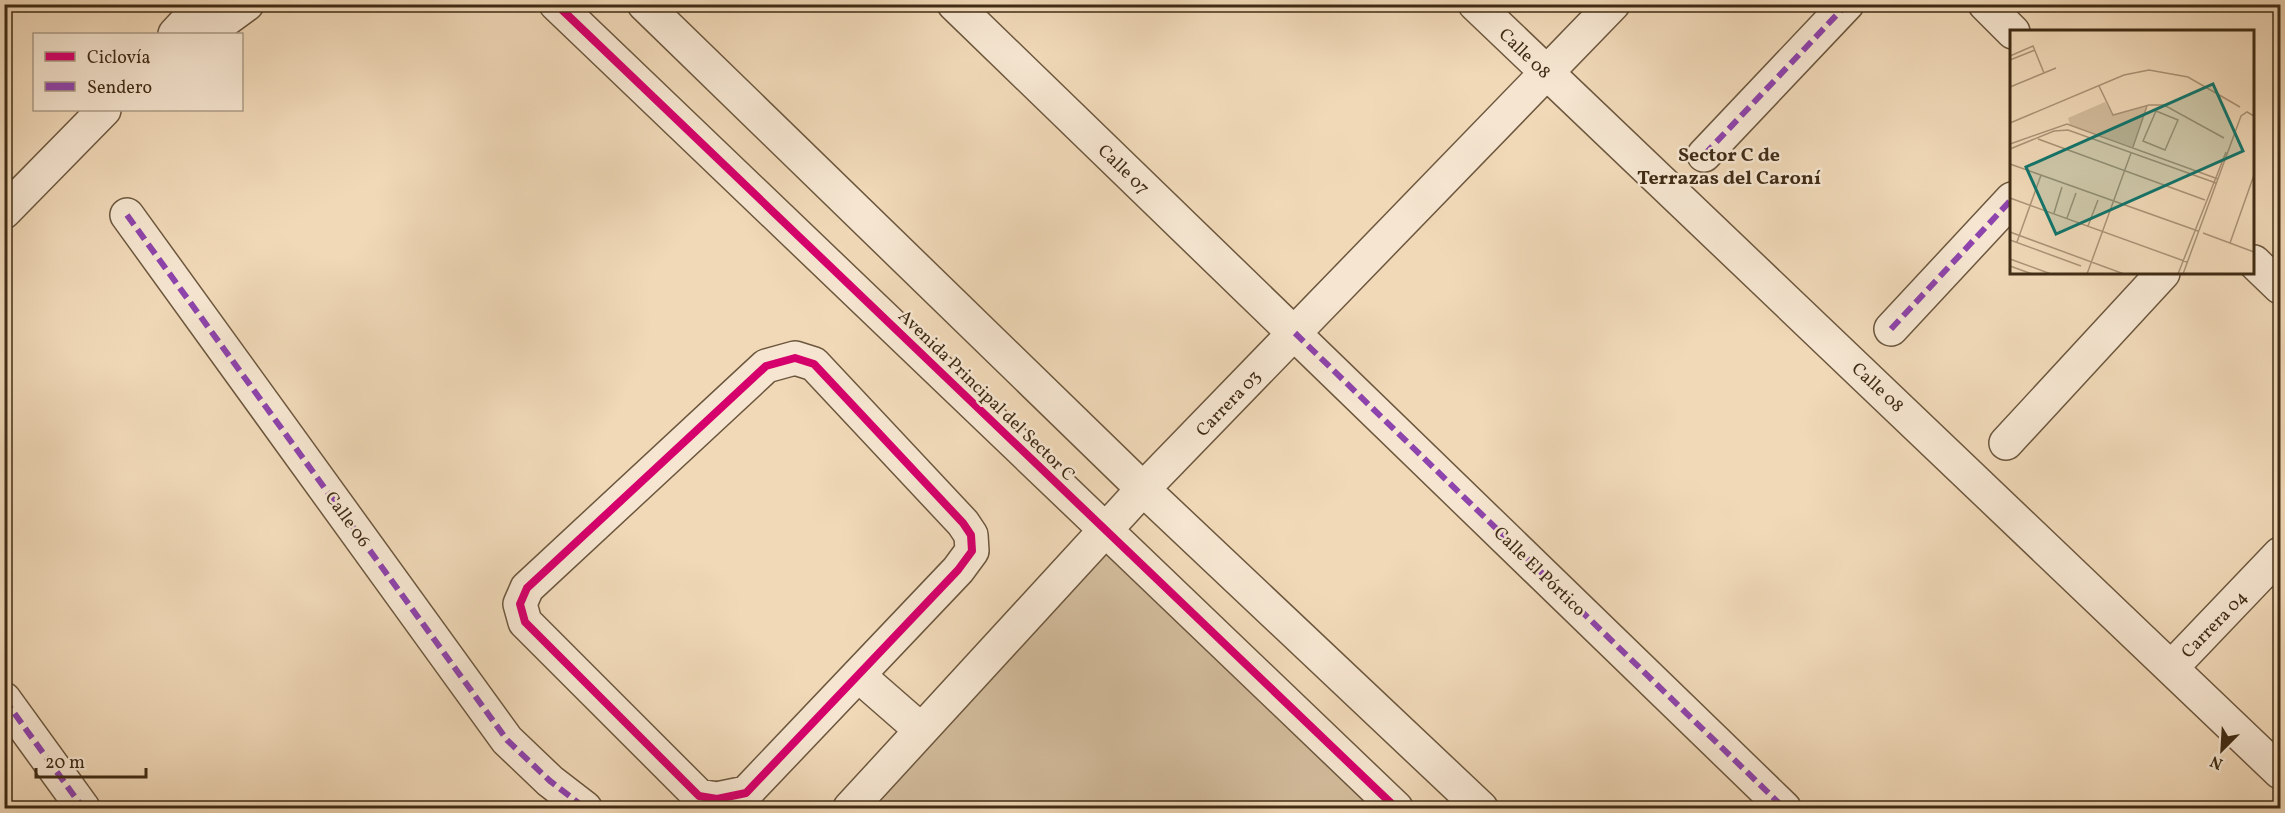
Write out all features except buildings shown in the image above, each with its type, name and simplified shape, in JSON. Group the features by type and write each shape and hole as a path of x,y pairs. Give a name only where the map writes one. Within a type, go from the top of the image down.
{"street":[{"path":"176,33 203,4"},
{"path":"207,33 247,4"},
{"name":"Avenida Principal del Sector C","path":"556,4 1396,808"},
{"path":"644,4 1143,489 1481,808"},
{"name":"Calle 07","path":"954,4 1295,333"},
{"name":"Calle 08","path":"1475,4 2280,772"},
{"name":"Carrera 03","path":"850,808 1143,489 1613,4"},
{"path":"1704,155 1847,4"},
{"path":"1985,4 2011,30"},
{"path":"4,212 103,111"},
{"path":"1891,329 2010,201"},
{"name":"Calle 06","path":"127,214 507,740 550,782 585,808"},
{"path":"2255,264 2280,287"},
{"path":"2006,442 2162,274"},
{"name":"Calle El Pórtico","path":"1295,333 1784,808"},
{"path":"795,358 814,364 971,535 972,551 958,570 858,675 746,793 731,798 699,796 525,622 520,604 527,588 766,366 795,358"},
{"name":"Carrera 04","path":"2172,667 2280,554"},
{"path":"858,675 921,730"},
{"path":"4,699 82,808"}],"shaded area":[{"path":"1106,530 1396,808 850,808"}],"marked path":[{"path":"1704,155 1847,4"},
{"path":"1891,329 2010,201"},
{"path":"127,215 507,740 550,781 585,808"},
{"path":"1295,333 1784,808"},
{"path":"4,699 83,808"}],"cycle path":[{"path":"556,4 1396,808"},
{"path":"795,358 814,364 963,523 971,535 972,551 958,570 746,793 717,799 699,796 525,622 520,604 527,588 766,366 795,358"}],"district":[{"name":"Sector C de Terrazas del Caroní","path":"1729,166"}]}
